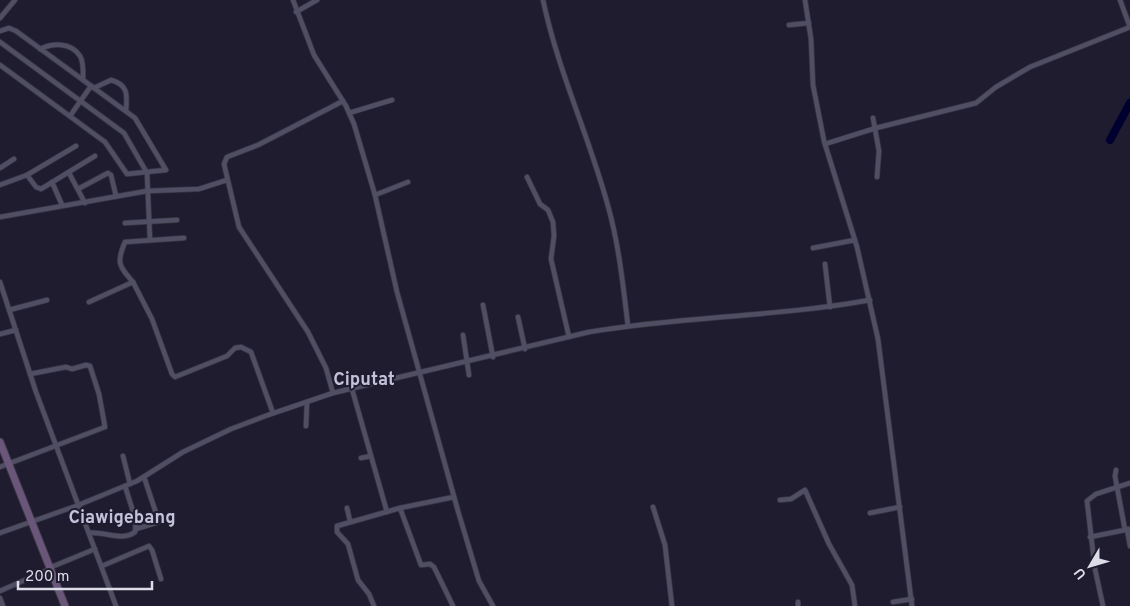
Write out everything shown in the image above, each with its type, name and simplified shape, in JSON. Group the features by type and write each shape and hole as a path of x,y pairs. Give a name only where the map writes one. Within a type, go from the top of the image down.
{"main road":[{"path":"0,442 65,606"}],"street":[{"path":"0,18 9,4 15,0"},
{"path":"293,0 314,55 349,113 375,195 389,259 419,374 454,497 480,581 493,606"},
{"path":"296,12 317,0"},
{"path":"543,0 557,57 608,206 619,252 628,326"},
{"path":"805,0 813,85 825,144 855,240 878,339 912,606"},
{"path":"825,144 876,128 976,103 996,87 1030,67 1128,28 1120,0"},
{"path":"789,25 808,23"},
{"path":"0,31 12,28 137,120 166,169 127,174 110,146 0,65"},
{"path":"0,42 124,133 146,173 150,240"},
{"path":"40,49 51,44 61,44 79,54 82,62 83,80"},
{"path":"70,116 92,87 112,80 124,87 128,94 126,111"},
{"path":"349,113 392,100"},
{"path":"334,393 326,368 308,332 239,227 224,164 227,157 258,145 343,101"},
{"path":"873,118 879,151 877,177"},
{"path":"0,185 27,175 76,146"},
{"path":"27,175 38,189 69,173 95,156"},
{"path":"0,168 14,159"},
{"path":"69,173 86,203"},
{"path":"78,189 108,173 111,175 116,196"},
{"path":"527,178 540,204 548,210 553,222 554,232 551,259 569,336"},
{"path":"0,217 147,191 199,189 227,180"},
{"path":"52,182 62,205"},
{"path":"375,195 408,182"},
{"path":"124,223 177,220"},
{"path":"184,238 125,242 120,254 120,266 141,295 175,377 227,356 235,348 241,347 251,352 270,414"},
{"path":"813,248 855,240"},
{"path":"825,264 830,307"},
{"path":"0,282 30,374 116,606"},
{"path":"89,302 133,282"},
{"path":"9,310 18,306 47,300"},
{"path":"0,533 78,506 127,485 144,477 183,452 262,417 334,393 525,349 569,336 628,326 830,307 870,300"},
{"path":"483,305 493,356"},
{"path":"518,317 525,349"},
{"path":"0,334 16,330"},
{"path":"463,336 469,376"},
{"path":"0,467 105,426 93,370 90,366 86,364 30,374"},
{"path":"352,389 387,512"},
{"path":"306,426 307,402"},
{"path":"123,456 136,529"},
{"path":"361,458 371,456"},
{"path":"1116,470 1117,487 1130,546"},
{"path":"89,533 97,532 124,537 132,534 136,529 158,522 144,477"},
{"path":"1103,606 1090,536 1087,501 1091,496 1130,483"},
{"path":"780,500 790,499 805,490 829,544 852,585 855,606"},
{"path":"374,606 369,594 358,580 348,544 336,532 338,526 400,508 454,497"},
{"path":"653,507 665,545 672,606"},
{"path":"870,513 900,507"},
{"path":"347,508 350,521"},
{"path":"400,508 421,565 430,564 434,567 453,606"},
{"path":"1090,536 1127,529"},
{"path":"102,566 149,546 152,550 160,579"},
{"path":"0,591 95,549"},
{"path":"0,598 3,606"},
{"path":"894,602 912,599"}],"waterway":[{"path":"1110,140 1130,103"}],"district":[{"name":"Ciputat","path":"364,380"},
{"name":"Ciawigebang","path":"122,518"}]}
